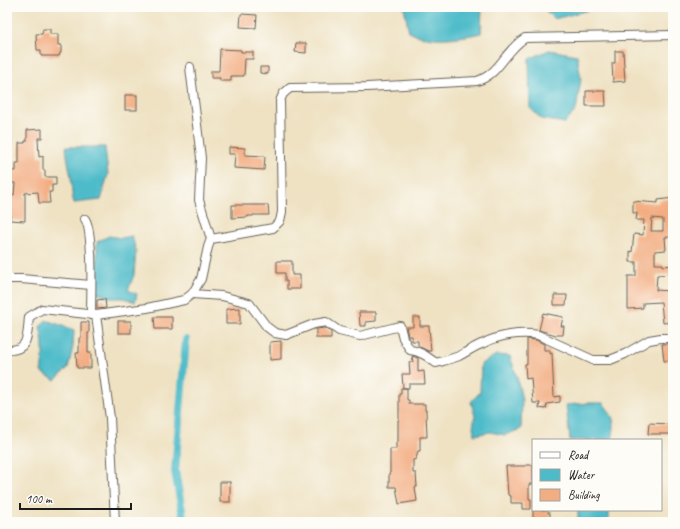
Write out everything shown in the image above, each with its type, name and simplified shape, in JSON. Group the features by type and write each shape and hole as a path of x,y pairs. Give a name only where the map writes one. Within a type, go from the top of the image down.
{"street":[{"path":"211,239 273,228 280,221 282,212 280,101 283,94 290,88 367,87 477,81 486,78 491,74 517,43 525,38 673,35"},
{"path":"7,350 22,348 26,342 29,317 42,309 93,315 147,308 184,300 192,294 201,280 211,239 199,200 201,158 190,67"},
{"path":"86,219 88,223 90,246 93,315 110,418 115,522"},
{"path":"7,279 91,285"},
{"path":"192,294 222,296 249,303 267,327 275,333 286,335 314,324 326,322 339,331 360,336 400,326 403,338 410,350 416,350 436,363 458,356 497,337 531,334 538,335 593,360 610,360 625,354 649,340 673,338"}],"water":[{"path":"404,7 482,7 481,33 444,38 417,35 409,32"},
{"path":"542,7 601,7 554,19"},
{"path":"549,50 577,55 581,79 576,110 565,123 541,119 530,108 529,59"},
{"path":"66,147 105,147 108,174 101,200 74,203"},
{"path":"109,236 121,238 132,236 136,251 134,275 128,290 137,294 135,302 124,298 111,298 97,293 97,242"},
{"path":"46,320 74,330 73,347 68,368 55,380 41,372 43,349 40,327"},
{"path":"496,355 510,356 517,377 522,400 521,429 505,435 490,432 475,435 473,427 475,416 471,402 480,392 481,364"},
{"path":"603,403 612,416 614,424 612,439 570,439 566,405"},
{"path":"578,511 609,511 609,522 578,522"}],"building":[{"path":"241,14 257,15 256,28 240,27"},
{"path":"43,29 50,29 50,34 58,34 58,45 61,45 61,53 59,56 41,56 41,50 37,50 36,34 42,34"},
{"path":"296,43 306,43 306,53 295,52"},
{"path":"220,49 253,52 253,59 245,59 244,76 231,76 231,81 220,81 220,78 211,78 211,71 219,71"},
{"path":"615,51 623,51 625,81 613,82 612,63 615,63"},
{"path":"260,67 268,67 268,74 260,73"},
{"path":"586,91 605,91 606,106 586,106"},
{"path":"125,95 137,95 137,110 125,110"},
{"path":"42,129 42,138 38,138 39,157 43,156 43,170 45,170 45,177 56,177 56,185 52,185 52,192 49,192 50,203 39,203 38,192 25,193 25,221 10,220 11,204 7,204 7,195 14,195 15,183 10,183 10,171 16,171 16,163 19,163 19,143 25,143 25,141 27,141 27,130"},
{"path":"229,147 245,148 245,155 265,156 264,170 234,168 235,154 229,154"},
{"path":"673,198 673,205 671,206 673,237 665,237 666,250 655,251 655,264 663,264 663,266 673,265 673,274 657,275 656,290 669,291 669,312 673,312 673,322 663,323 661,302 643,303 643,308 628,309 628,276 636,276 636,262 630,262 630,251 632,252 634,234 643,235 644,220 636,220 637,213 633,213 633,201 658,203 658,200","holes":["652,218 663,219 663,231 651,231"]},
{"path":"232,205 268,205 269,215 253,215 248,217 232,218"},
{"path":"277,261 292,261 292,275 300,275 300,289 287,289 285,273 277,273"},
{"path":"554,295 567,295 566,305 554,305"},
{"path":"105,299 106,308 97,309 97,300"},
{"path":"240,308 240,324 226,324 226,309"},
{"path":"359,312 376,312 376,321 366,322 366,326 360,326"},
{"path":"543,313 563,317 561,326 564,326 563,335 556,335 539,330"},
{"path":"154,317 172,317 172,329 155,329"},
{"path":"413,317 420,317 420,326 429,326 431,351 418,346 418,341 412,341 412,336 408,336 406,327 413,327"},
{"path":"118,321 131,321 131,333 118,333"},
{"path":"81,322 89,322 88,353 91,353 91,368 77,368 76,353 79,353"},
{"path":"325,328 331,332 331,338 316,338 316,329"},
{"path":"527,339 536,340 544,344 544,350 550,350 550,354 552,353 554,397 560,396 560,402 547,404 546,409 539,408 540,403 533,403 531,378 526,379 525,364 527,364"},
{"path":"281,341 281,359 270,360 270,342"},
{"path":"662,344 673,344 673,360 664,361"},
{"path":"412,356 418,358 418,372 424,371 425,384 409,384 409,388 403,388 402,374 410,374 409,362 413,362"},
{"path":"401,388 407,388 407,400 409,400 409,404 425,404 427,437 420,437 420,451 418,451 416,459 413,460 413,473 416,473 417,487 415,487 417,501 399,504 396,487 389,487 389,473 390,449 396,449 396,442 398,442 399,394 401,394"},
{"path":"649,423 671,424 671,434 648,434"},
{"path":"532,465 532,484 529,484 531,509 523,509 523,503 511,503 511,496 508,495 506,466"},
{"path":"220,482 230,482 230,502 220,502"},
{"path":"533,511 548,511 548,513 550,513 550,522 533,522"}],"waterway":[{"path":"184,522 175,471 186,340"}]}
